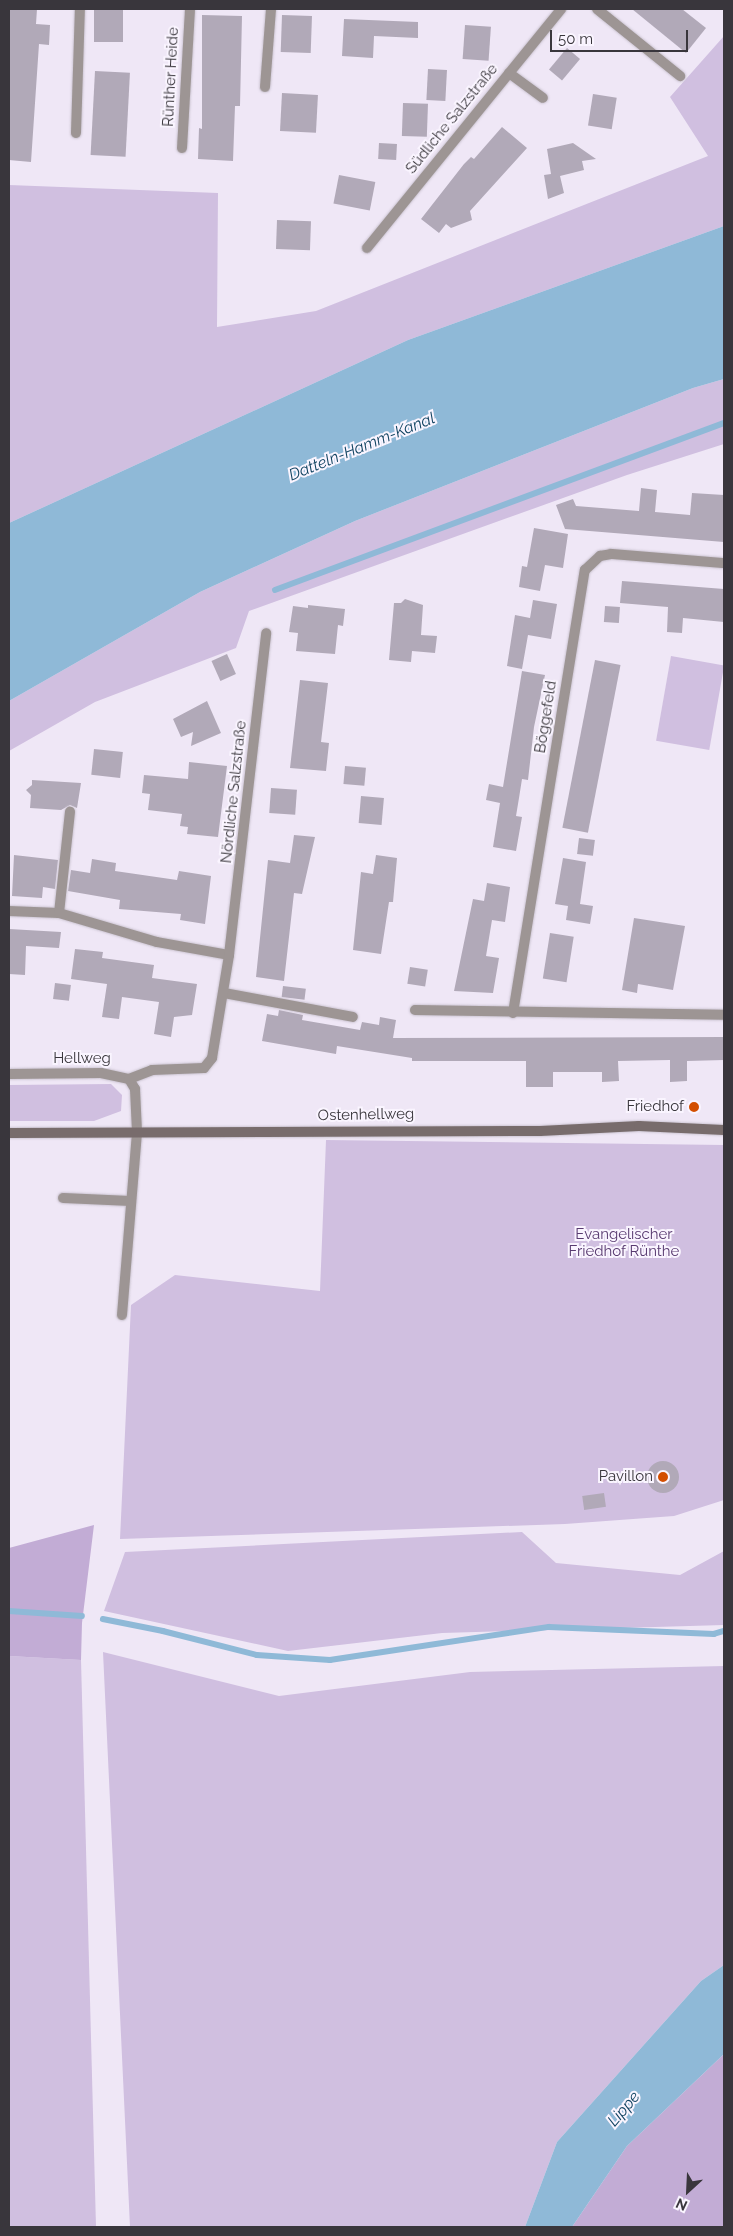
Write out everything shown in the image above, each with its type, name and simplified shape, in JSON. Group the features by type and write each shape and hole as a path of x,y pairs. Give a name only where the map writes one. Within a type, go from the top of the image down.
{"main road":[{"name":"Ostenhellweg","path":"9,1133 540,1130 639,1126 724,1130"}],"street":[{"path":"76,133 80,9"},
{"name":"Rünther Heide","path":"182,148 190,9"},
{"path":"266,88 270,9"},
{"name":"Südliche Salzstraße","path":"367,248 561,9"},
{"path":"597,9 680,76"},
{"path":"509,73 543,98"},
{"name":"Böggefeld","path":"513,1013 586,570 600,556 611,554 724,563"},
{"name":"Nördliche Salzstraße","path":"129,1079 152,1070 204,1068 212,1058 217,1043 266,632"},
{"path":"59,913 70,812"},
{"path":"9,911 59,913 158,942 229,955"},
{"path":"224,993 353,1017"},
{"path":"414,1010 513,1013 724,1014"},
{"name":"Hellweg","path":"9,1074 118,1074 129,1079 135,1089 136,1132 122,1315"},
{"path":"63,1198 131,1202"}],"green space":[{"path":"724,36 724,226 408,340 9,523 9,185 218,193 217,327 316,311 708,156 670,97"},
{"path":"724,379 724,444 627,475 249,611 236,648 95,702 9,751 9,701 200,592 355,521 693,388"},
{"path":"671,656 724,665 709,750 656,741"},
{"path":"111,1084 122,1095 121,1111 94,1121 9,1121 9,1085"},
{"name":"Evangelischer Friedhof Rünthe","path":"326,1140 724,1145 724,1500 674,1516 565,1524 120,1539 131,1305 175,1275 320,1291"},
{"path":"522,1532 556,1563 680,1575 724,1551 724,1625 442,1633 288,1651 104,1611 125,1552"},
{"path":"103,1652 279,1696 470,1672 724,1666 724,1965 701,1981 557,2142 525,2227 130,2227"},
{"path":"9,1656 81,1660 96,2227 9,2227"}],"shaded area":[{"path":"94,1525 82,1623 81,1660 9,1656 9,1548"},
{"path":"724,2054 724,2227 572,2227 627,2146"}],"water":[{"name":"Datteln-Hamm-Kanal","path":"724,226 724,379 693,388 355,521 200,592 9,701 9,523 408,340"},
{"name":"Lippe","path":"724,1965 724,2054 627,2146 572,2227 525,2227 557,2142 701,1981"}],"building":[{"path":"10,9 37,9 36,24 50,25 49,45 39,44 31,162 9,160"},
{"path":"94,9 123,9 123,42 94,42"},
{"path":"632,9 682,9 706,28 686,53"},
{"path":"202,15 242,16 240,106 235,106 233,161 198,159 199,128 202,129"},
{"path":"282,15 312,16 311,53 281,52"},
{"path":"344,19 418,22 418,38 374,36 373,58 342,56"},
{"path":"465,25 491,27 489,61 463,59"},
{"path":"567,48 580,59 562,80 549,69"},
{"path":"428,69 447,70 445,101 426,100"},
{"path":"95,71 130,73 126,157 91,155"},
{"path":"282,93 318,95 316,133 280,131"},
{"path":"593,94 617,98 612,129 588,126"},
{"path":"403,103 428,104 427,137 402,136"},
{"path":"502,127 527,148 470,211 472,220 451,228 446,224 439,233 421,219 464,164 471,157 474,159"},
{"path":"379,143 397,144 396,160 378,159"},
{"path":"573,143 596,159 582,161 584,170 560,176 564,193 548,199 544,175 551,174 547,149"},
{"path":"339,175 375,182 370,211 333,203"},
{"path":"277,220 311,221 310,250 276,249"},
{"path":"641,488 657,490 655,512 690,515 692,493 724,495 724,542 565,529 556,505 573,499 576,506 639,511"},
{"path":"534,528 568,534 563,568 545,565 540,591 519,587 522,566 527,567"},
{"path":"622,581 724,589 724,622 683,618 682,633 667,632 668,607 620,603"},
{"path":"405,599 423,605 421,635 437,636 435,653 412,651 411,662 389,660 394,603 401,603"},
{"path":"533,600 557,604 551,639 528,635 522,669 507,666 515,615 530,618"},
{"path":"308,605 345,609 343,626 338,625 335,654 296,651 298,633 289,632 293,606 308,608"},
{"path":"605,606 620,607 619,623 604,622"},
{"path":"227,654 236,674 220,681 211,661"},
{"path":"595,660 621,665 588,833 562,828"},
{"path":"522,671 545,675 534,727 528,780 522,779 516,816 522,817 516,851 493,847 500,803 486,800 489,784 503,787"},
{"path":"300,680 328,683 321,742 329,743 326,771 290,768"},
{"path":"207,701 221,733 191,746 193,732 181,737 173,719"},
{"path":"94,749 123,752 120,778 91,775"},
{"path":"189,762 227,766 218,837 187,834 188,827 180,826 182,814 148,810 150,794 142,793 144,775 188,779"},
{"path":"345,766 366,768 364,786 343,784"},
{"path":"32,780 81,783 77,808 70,805 61,810 30,808 31,795 26,790 32,785"},
{"path":"271,788 297,790 295,815 269,813"},
{"path":"361,796 384,798 382,825 359,823"},
{"path":"294,835 315,837 302,894 294,893 284,981 256,977 268,860 290,863"},
{"path":"579,838 595,840 593,856 577,854"},
{"path":"14,855 58,860 55,889 43,887 42,898 12,896"},
{"path":"376,855 397,858 393,902 389,902 381,954 353,950 361,872 373,874"},
{"path":"563,858 586,862 580,904 593,906 590,924 566,920 568,906 555,904"},
{"path":"92,859 116,863 115,871 177,880 179,871 211,876 205,924 180,920 181,914 119,909 120,900 68,891 71,870 90,873"},
{"path":"487,883 510,887 505,922 492,920 486,956 499,958 493,993 454,991 473,899 484,901"},
{"path":"634,918 685,926 673,990 638,984 637,993 622,990"},
{"path":"9,929 61,932 59,948 26,946 25,975 9,974"},
{"path":"550,933 574,937 567,982 543,978"},
{"path":"75,949 103,952 102,958 154,965 152,978 197,984 192,1015 174,1017 171,1037 154,1034 159,1002 122,997 119,1019 102,1017 107,984 71,979"},
{"path":"410,967 428,970 425,987 407,984"},
{"path":"55,983 71,985 69,1001 53,999"},
{"path":"283,986 306,989 304,1000 282,997"},
{"path":"279,1010 303,1015 302,1020 360,1030 362,1022 379,1025 380,1017 396,1020 393,1038 724,1037 724,1060 687,1061 687,1081 670,1082 670,1060 618,1061 619,1081 602,1082 602,1072 553,1072 553,1087 526,1087 526,1061 412,1061 412,1058 337,1046 336,1054 262,1041 267,1014 278,1016"},
{"name":"Pavillon","path":"663,1461 669,1462 674,1466 678,1471 678,1483 674,1488 669,1492 663,1493 657,1492 652,1488 648,1483 647,1477 648,1471 652,1466 657,1462"},
{"path":"604,1493 606,1507 584,1510 582,1496"}],"waterway":[{"path":"275,590 724,423"},
{"path":"9,1611 82,1616"},
{"path":"103,1619 163,1631 257,1655 330,1660 549,1627 714,1634 724,1631"}],"place":[{"name":"Friedhof","path":"694,1107"},
{"name":"Pavillon","path":"663,1477"}]}
